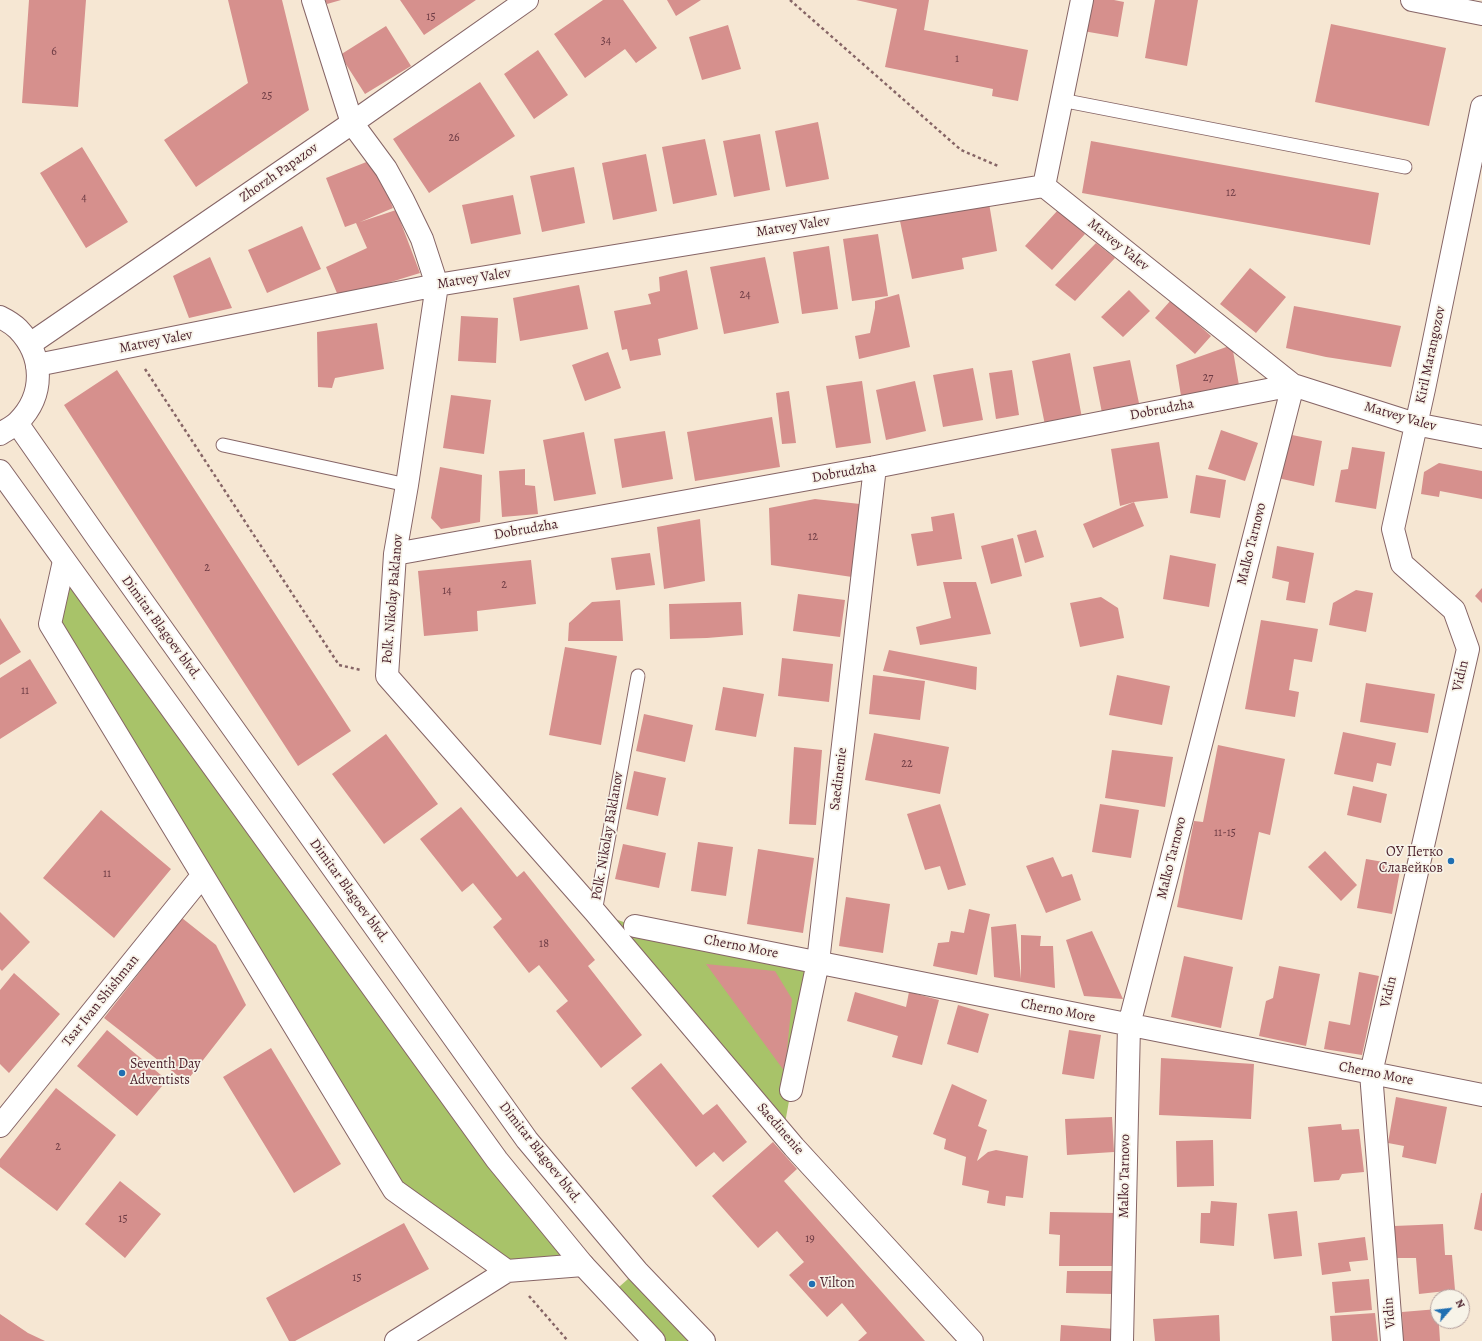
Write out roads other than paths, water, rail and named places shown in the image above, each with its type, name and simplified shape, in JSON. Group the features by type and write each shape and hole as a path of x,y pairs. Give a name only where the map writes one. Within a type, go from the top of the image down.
{"street":[{"name":"Polk. Nikolay Baklanov","path":"313,0 352,123 386,169 403,200 422,239 437,285 407,485 395,554 387,676 595,912"},
{"name":"Zhorzh Papazov","path":"30,344 352,123 527,0"},
{"path":"1044,186 1082,0"},
{"path":"1412,0 1482,14"},
{"name":"Kiril Marangozov","path":"1468,649 1454,610 1402,564 1392,529 1482,107"},
{"name":"Matvey Valev","path":"37,365 437,285 1044,186 1293,384 1415,424 1482,436"},
{"path":"0,317 17,327 30,344 37,365 38,386 31,407 8,429"},
{"name":"Dobrudzha","path":"395,554 875,467 1293,384"},
{"name":"Malko Tarnovo","path":"1122,1341 1129,1025 1293,384"},
{"name":"Dimitar Blagoev blvd.","path":"8,429 94,533 527,1140 637,1271 704,1341"},
{"name":"Saedinenie","path":"791,1090 818,962 875,467"},
{"path":"0,471 497,1160 583,1265 654,1341"},
{"path":"64,561 50,624 394,1190 507,1271"},
{"name":"Vidin","path":"1392,1341 1371,1073 1468,649"},
{"name":"Tsar Ivan Shishman","path":"0,1126 202,876"},
{"name":"Saedinenie","path":"595,912 791,1142 972,1341"},
{"name":"Cherno More","path":"635,926 1482,1095"},
{"path":"396,1341 507,1271 583,1265"}],"lane":[{"path":"1061,100 1405,167"},
{"path":"223,445 407,485"},
{"name":"Polk. Nikolay Baklanov","path":"595,912 638,676"}],"place":[{"name":"ОУ Петко Славейков","path":"1451,861"},
{"name":"Seventh Day Adventists","path":"122,1073"},
{"name":"Vilton","path":"812,1284"}]}
